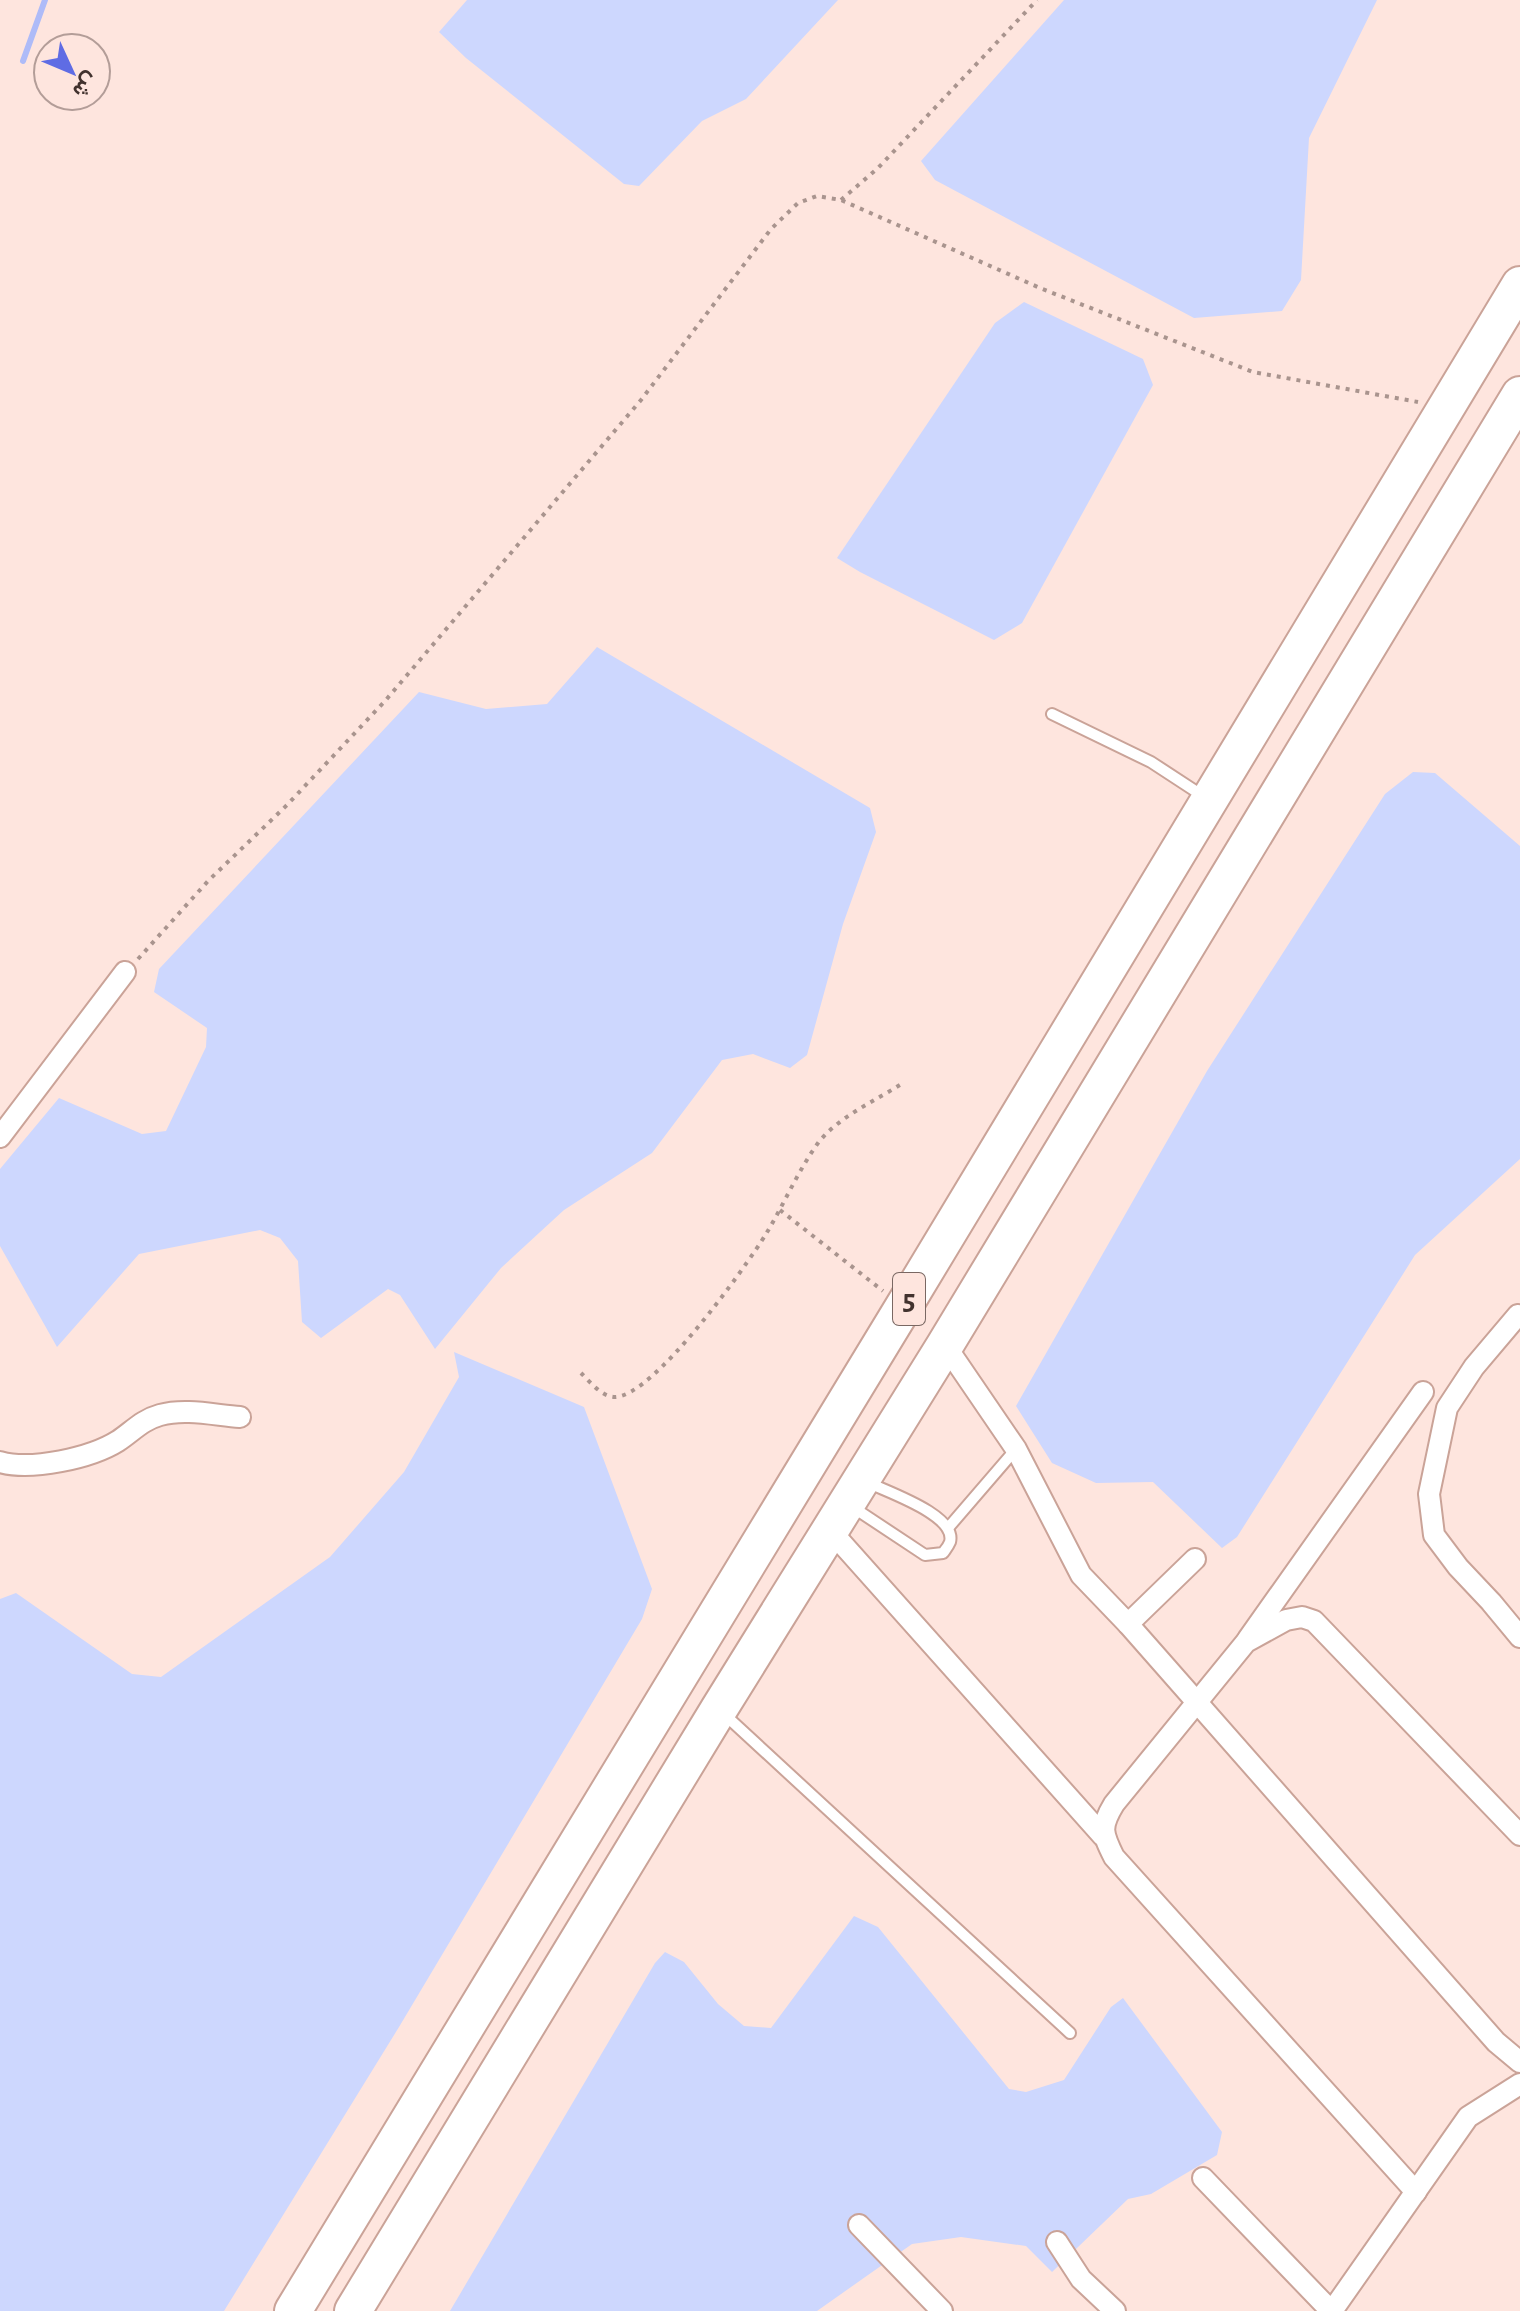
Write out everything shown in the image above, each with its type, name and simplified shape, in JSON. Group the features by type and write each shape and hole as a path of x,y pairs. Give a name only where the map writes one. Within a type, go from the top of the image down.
{"highway":[{"name":"5","path":"293,2311 1520,285"},
{"name":"5","path":"353,2311 719,1709 945,1345 1520,395"},
{"path":"1296,654 1345,685"}],"street":[{"path":"0,1137 125,972"},
{"path":"1519,1314 1516,1328 1520,1336"},
{"path":"1519,1314 1474,1367 1447,1408 1429,1494 1434,1535 1520,1637"},
{"path":"945,1345 1016,1449 1081,1575 1128,1624 1496,2042 1520,2062"},
{"path":"1103,1836 1104,1820 1114,1804 1246,1642 1423,1392"},
{"path":"0,1462 21,1467 97,1452 121,1440 138,1424 176,1412 240,1417"},
{"path":"846,1504 1103,1836 1114,1857 1416,2192"},
{"path":"1128,1624 1195,1559"},
{"path":"1246,1642 1286,1620 1302,1617 1314,1621 1520,1835"},
{"path":"1203,2178 1332,2311 1468,2117 1520,2084"},
{"path":"859,2225 942,2311"},
{"path":"1057,2242 1081,2279 1115,2311"}],"lane":[{"path":"1052,714 1151,762 1208,799"},
{"path":"948,1528 1016,1449"},
{"path":"846,1504 936,1515 948,1528 950,1542 943,1553 925,1555 846,1504"},
{"path":"719,1709 1070,2033"}],"path":[{"path":"841,200 878,168 1037,0"},
{"path":"125,972 208,881 287,805 385,701 641,400 771,229 798,203 817,196 841,200 1040,288 1253,372 1446,408"},
{"path":"581,1373 601,1392 613,1397 631,1394 651,1379 683,1347 764,1237 819,1143 837,1124 903,1083"},
{"path":"780,1210 904,1306"}],"shaded area":[{"path":"467,0 838,0 746,99 702,121 639,186 624,184 466,58 439,32"},
{"path":"1064,0 1377,0 1309,138 1301,280 1282,311 1194,318 935,180 921,161"},
{"path":"1024,302 1143,359 1153,385 1022,623 994,640 837,558 995,323"},
{"path":"597,647 870,808 876,832 843,924 807,1055 790,1068 753,1054 722,1060 652,1153 564,1210 501,1268 435,1349 400,1295 388,1289 321,1338 302,1322 298,1261 280,1238 260,1230 139,1254 57,1347 0,1246 0,1169 59,1098 142,1134 166,1131 206,1047 207,1028 154,992 159,969 419,692 486,709 547,704"},
{"path":"1413,772 1435,773 1520,846 1520,1159 1415,1255 1237,1537 1222,1548 1153,1482 1096,1483 1052,1463 1016,1406 1207,1071 1385,794"},
{"path":"454,1352 584,1407 652,1589 642,1619 399,2027 224,2311 0,2311 0,1599 16,1593 132,1674 161,1677 330,1557 404,1472 459,1377"},
{"path":"854,1916 878,1927 1009,2089 1026,2092 1064,2080 1111,2007 1123,1998 1222,2132 1217,2155 1151,2194 1128,2199 1052,2272 1026,2246 961,2237 912,2244 817,2311 450,2311 655,1963 665,1952 684,1962 718,2004 744,2026 771,2028"}],"waterway":[{"path":"23,61 45,0"}]}
